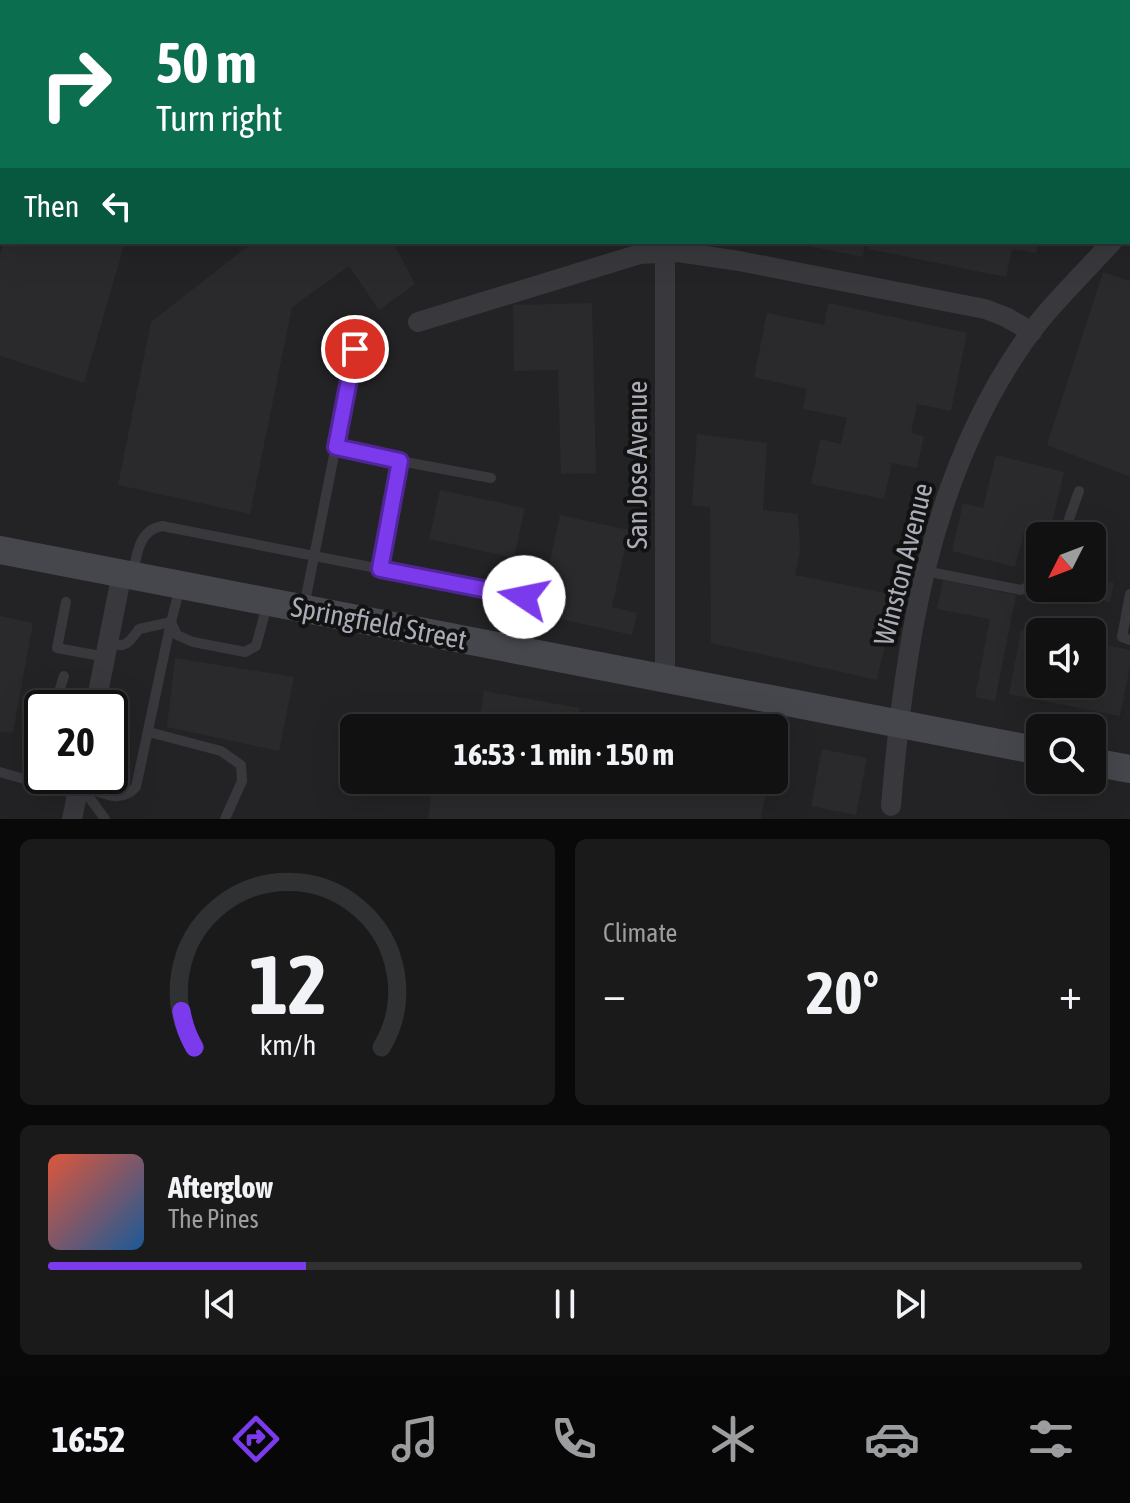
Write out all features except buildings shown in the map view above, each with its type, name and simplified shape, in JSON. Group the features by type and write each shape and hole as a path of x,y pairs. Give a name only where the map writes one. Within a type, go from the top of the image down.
{"main road":[{"name":"Springfield Street","path":"0,550 1026,748"},
{"path":"1106,763 1129,765"}],"street":[{"name":"Winston Avenue","path":"890,812 898,724 925,571 936,526 966,446 992,394 1032,332 1110,244"},
{"path":"418,322 640,254 665,252 739,261 985,309 1032,332"},
{"name":"San Jose Avenue","path":"665,252 665,678"},
{"path":"99,690 127,574"},
{"path":"72,819 77,794"}],"lane":[{"path":"304,609 355,349"},
{"path":"336,447 491,478"},
{"path":"380,569 400,461"},
{"path":"1068,522 1079,491"},
{"path":"127,574 142,538 155,527 162,526 524,597 516,650"},
{"path":"925,571 1021,590 1026,588"},
{"path":"110,794 119,798 136,787 180,585"},
{"path":"1130,594 1122,637 1130,640"},
{"path":"66,602 57,648 107,650 121,647 127,645 139,629 171,622"},
{"path":"171,622 177,635 193,642 245,652 256,646 267,602"},
{"path":"60,690 64,676"},
{"path":"149,732 221,751 241,765 242,781 225,819"},
{"path":"0,772 24,779"},
{"path":"89,794 105,819"}],"shaded area":[{"path":"0,244 1130,244 1130,819 0,819"}],"route":[{"path":"355,349 336,447 400,461 380,569 524,597"}]}
